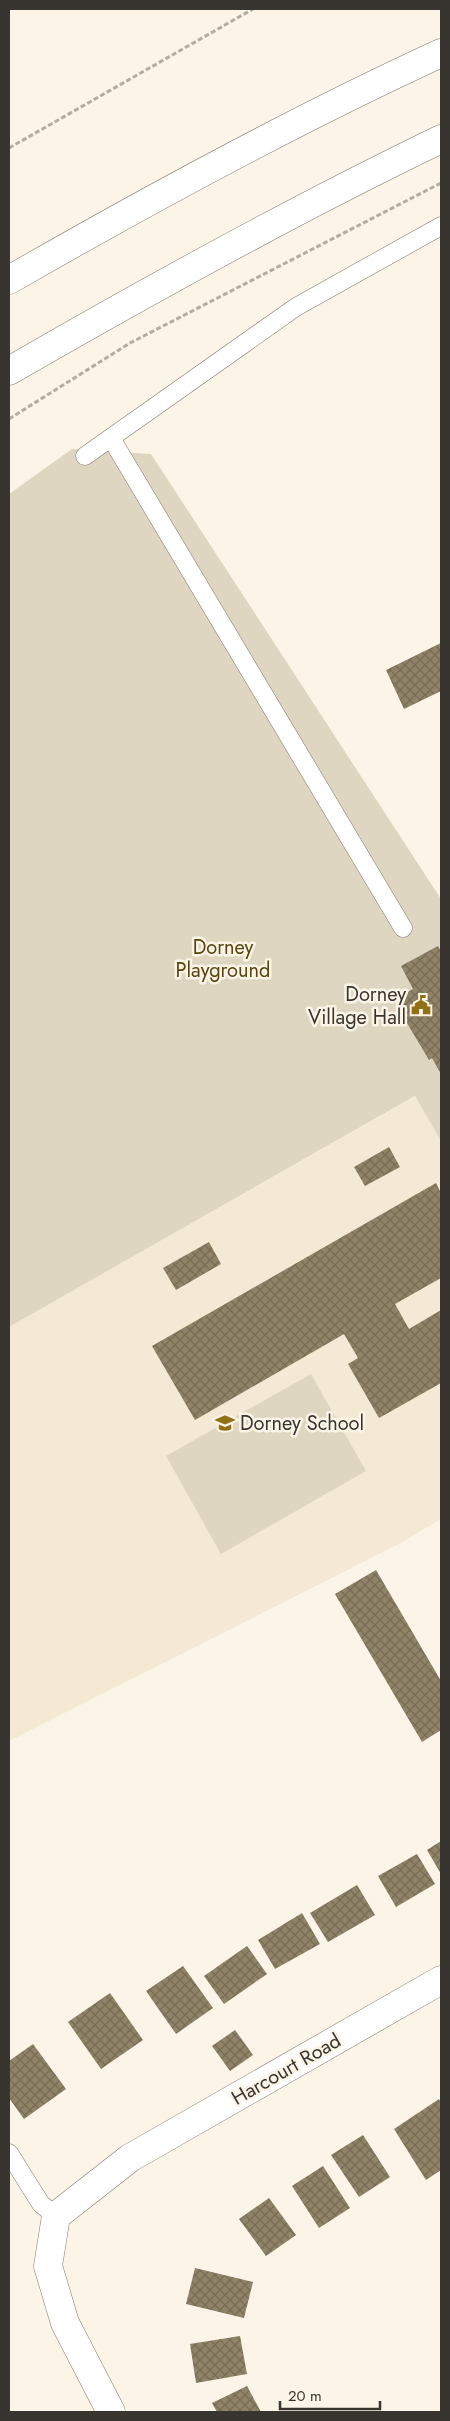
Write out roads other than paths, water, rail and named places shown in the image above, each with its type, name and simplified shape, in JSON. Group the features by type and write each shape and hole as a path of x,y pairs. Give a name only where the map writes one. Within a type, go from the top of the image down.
{"main road":[{"path":"9,280 150,199 353,94 441,53"},
{"path":"9,371 135,298 331,193 441,140"},
{"name":"Harcourt Road","path":"56,2216 130,2158 441,1980"},
{"path":"56,2216 48,2266 65,2323 112,2412"}],"lane":[{"path":"85,456 296,308 441,226"},
{"path":"111,438 403,928"},
{"path":"9,2153 42,2204 56,2216"}],"place":[{"name":"Dorney Village Hall","path":"421,1005"},
{"name":"Dorney School","path":"225,1423"}],"park label":[{"name":"Dorney Playground","path":"223,958"}]}
